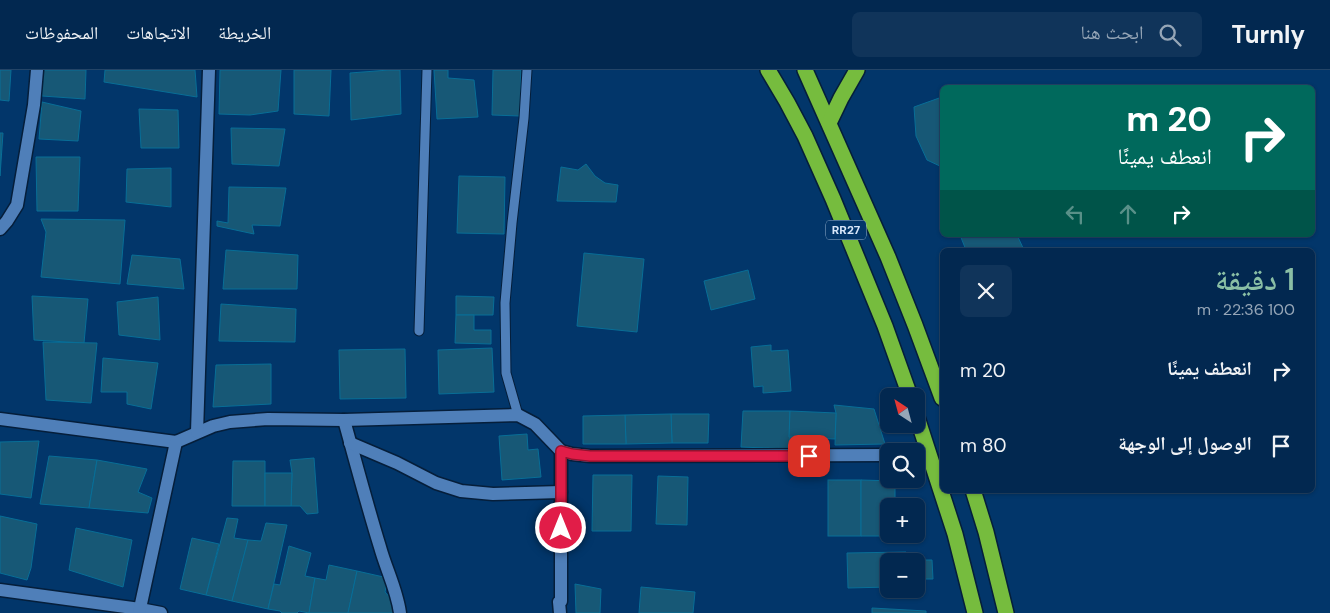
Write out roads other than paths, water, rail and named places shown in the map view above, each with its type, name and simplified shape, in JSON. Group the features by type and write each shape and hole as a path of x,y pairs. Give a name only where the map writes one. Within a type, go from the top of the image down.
{"highway":[{"name":"RR27","path":"768,70 806,136 834,199 907,388"},
{"name":"RR27","path":"805,70 888,257 940,393"},
{"path":"829,123 857,70"},
{"path":"925,460 955,534 975,613"},
{"path":"974,493 986,532 1006,613"}],"street":[{"path":"0,229 17,205 34,105 37,70"},
{"path":"197,432 208,70"},
{"path":"0,420 176,442 213,426 230,422 268,419 344,420 518,415 535,424 561,451 572,454 590,456 880,456"},
{"path":"344,420 400,613"},
{"path":"140,611 176,442"},
{"path":"350,443 397,463 436,483 461,492 493,494 561,492"},
{"path":"560,613 561,451"},
{"path":"0,590 161,613"}],"lane":[{"path":"419,330 427,70"},
{"path":"518,415 506,373 505,303 524,118 527,70"}]}
